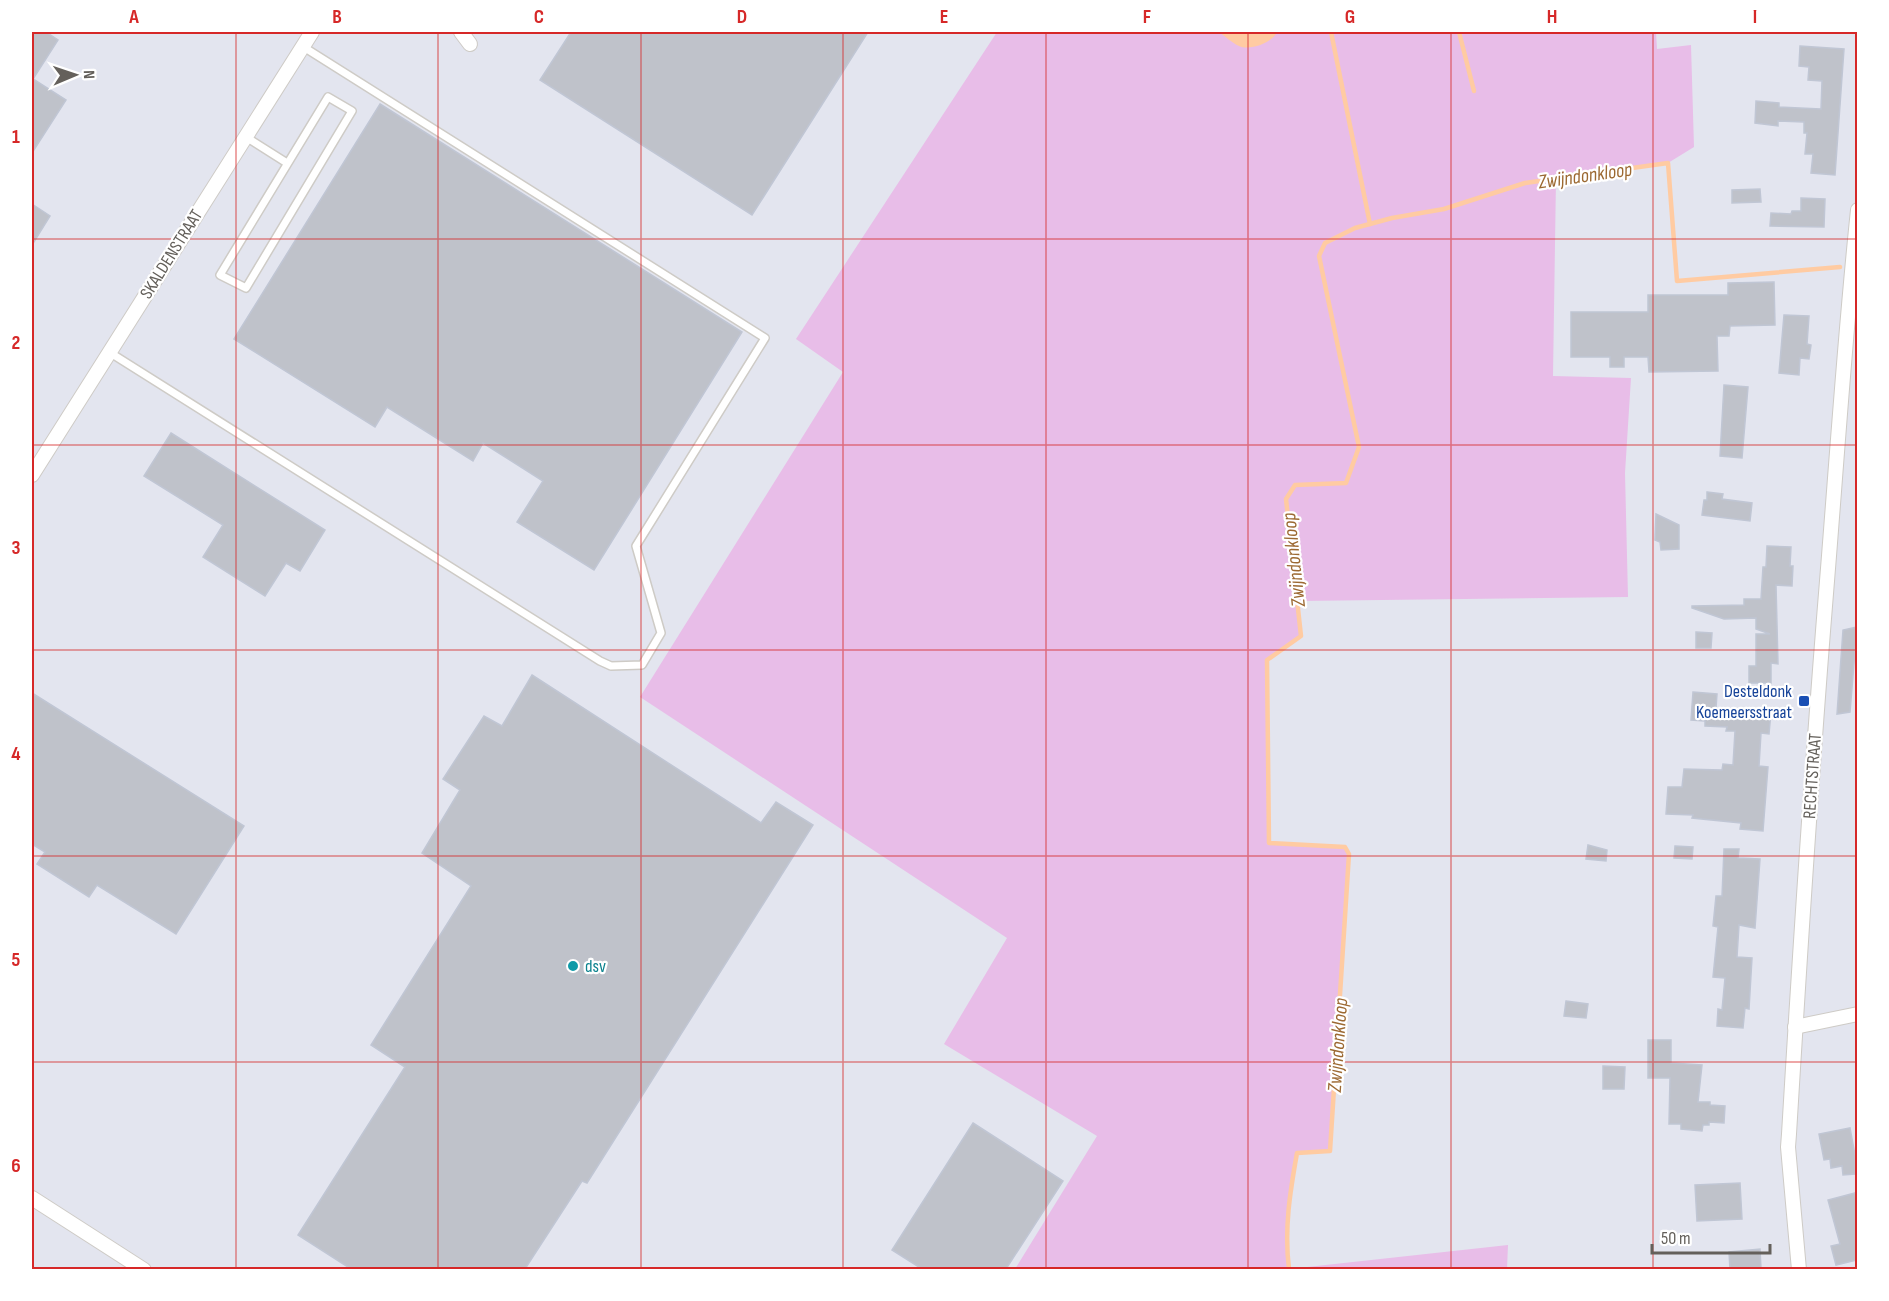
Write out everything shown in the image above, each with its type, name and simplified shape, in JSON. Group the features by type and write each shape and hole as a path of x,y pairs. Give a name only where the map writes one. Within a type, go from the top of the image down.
{"street":[{"name":"SKALDENSTRAAT","path":"32,475 311,32"},
{"path":"461,32 470,44"},
{"name":"RECHTSTRAAT","path":"1799,1269 1788,1147 1832,513 1857,210"},
{"path":"1795,1027 1857,1014"},
{"path":"32,1198 144,1269"}],"lane":[{"path":"109,352 600,661 611,666 642,665 661,633 636,546 765,338 303,46"},
{"path":"328,97 352,111 246,288 220,275 287,163 328,97"},
{"path":"245,137 287,163"}],"shaded area":[{"path":"997,32 1656,32 1657,49 1691,45 1694,147 1668,163 1556,179 1553,376 1631,378 1625,473 1628,597 1299,601 1301,636 1267,660 1269,843 1345,847 1349,854 1330,1151 1297,1153 1287,1225 1289,1269 1015,1269 1097,1136 944,1044 1007,938 640,697 843,372 796,339"},
{"path":"1219,32 1277,32 1266,43 1255,47 1244,47 1236,45"},
{"path":"1508,1245 1507,1269 1289,1269"}],"building":[{"path":"32,32 46,32 58,40 33,79 66,100 32,153"},
{"path":"571,32 868,32 752,215 540,80"},
{"path":"1800,46 1844,49 1835,175 1811,173 1813,154 1805,154 1807,133 1804,133 1804,122 1778,121 1778,126 1755,123 1756,101 1779,103 1779,107 1821,109 1822,81 1808,80 1809,67 1799,66"},
{"path":"380,104 742,332 594,570 517,522 543,481 483,443 473,461 387,407 375,427 234,339"},
{"path":"1760,189 1761,202 1732,203 1732,190"},
{"path":"1801,198 1825,199 1824,227 1770,226 1771,213 1791,214 1792,211 1801,211"},
{"path":"32,204 50,216 32,245"},
{"path":"1774,282 1775,325 1730,326 1729,336 1717,336 1718,371 1649,372 1648,357 1624,357 1624,367 1610,367 1610,357 1571,357 1571,312 1648,312 1648,295 1728,295 1728,283"},
{"path":"1784,315 1809,316 1807,344 1811,345 1809,359 1800,358 1799,375 1779,373"},
{"path":"1724,385 1748,387 1742,458 1720,456"},
{"path":"171,433 325,530 300,571 286,563 265,596 203,557 223,525 144,476"},
{"path":"1707,492 1723,494 1722,499 1752,503 1750,521 1702,515"},
{"path":"1656,514 1679,525 1679,549 1661,550 1660,542 1655,540"},
{"path":"1767,546 1791,547 1792,586 1776,585 1778,664 1771,663 1771,683 1749,683 1749,666 1756,666 1756,634 1770,634 1756,629 1756,618 1724,619 1692,608 1692,606 1744,605 1744,599 1761,599"},
{"path":"1857,627 1850,712 1837,714 1843,630"},
{"path":"1696,632 1712,633 1711,648 1696,648"},
{"name":"dsv","path":"532,675 761,823 776,802 813,825 587,1183 582,1181 525,1269 351,1269 298,1235 405,1067 371,1045 471,886 422,853 460,790 443,779 484,716 502,726"},
{"path":"1693,692 1717,694 1716,708 1771,712 1769,734 1761,733 1759,766 1768,767 1763,831 1740,829 1741,823 1692,818 1693,815 1666,814 1668,787 1682,787 1684,769 1722,770 1723,764 1733,765 1735,731 1726,731 1727,727 1705,726 1705,721 1691,720"},
{"path":"32,693 244,826 176,934 97,885 89,897 37,864 45,852 32,844"},
{"path":"1588,845 1607,850 1606,861 1586,859"},
{"path":"1675,846 1693,847 1692,859 1674,858"},
{"path":"1724,849 1739,849 1738,858 1760,859 1755,928 1739,925 1737,957 1752,958 1749,1009 1745,1008 1743,1028 1717,1026 1718,1009 1722,1010 1725,978 1713,977 1718,927 1713,926 1716,896 1722,896"},
{"path":"1566,1001 1588,1004 1586,1018 1564,1016"},
{"path":"1648,1040 1671,1040 1671,1063 1702,1065 1698,1102 1725,1106 1724,1123 1709,1122 1709,1125 1703,1125 1702,1131 1681,1129 1681,1124 1669,1124 1670,1078 1648,1078"},
{"path":"1603,1066 1625,1067 1624,1089 1603,1089"},
{"path":"973,1123 1063,1181 1006,1269 922,1269 892,1250"},
{"path":"1850,1128 1855,1155 1855,1174 1843,1175 1842,1166 1831,1168 1830,1159 1824,1160 1819,1134"},
{"path":"1740,1183 1742,1219 1697,1221 1695,1185"},
{"path":"1855,1193 1857,1260 1836,1265 1831,1246 1840,1244 1828,1200"},
{"path":"1760,1249 1761,1269 1730,1269 1729,1252"}],"waterway":[{"path":"1331,32 1370,224"},
{"path":"1459,32 1474,91"},
{"name":"Zwijndonkloop","path":"1286,1270 1289,1269 1287,1239 1297,1153 1330,1151 1349,854 1345,847 1269,843 1267,660 1301,636 1286,499 1295,485 1346,483 1359,447 1319,256 1325,243 1355,228 1392,218 1444,209 1525,183 1668,163 1677,281 1840,267"}],"place":[{"name":"Desteldonk Koemeersstraat","path":"1804,701"},
{"name":"dsv","path":"573,966"}]}
